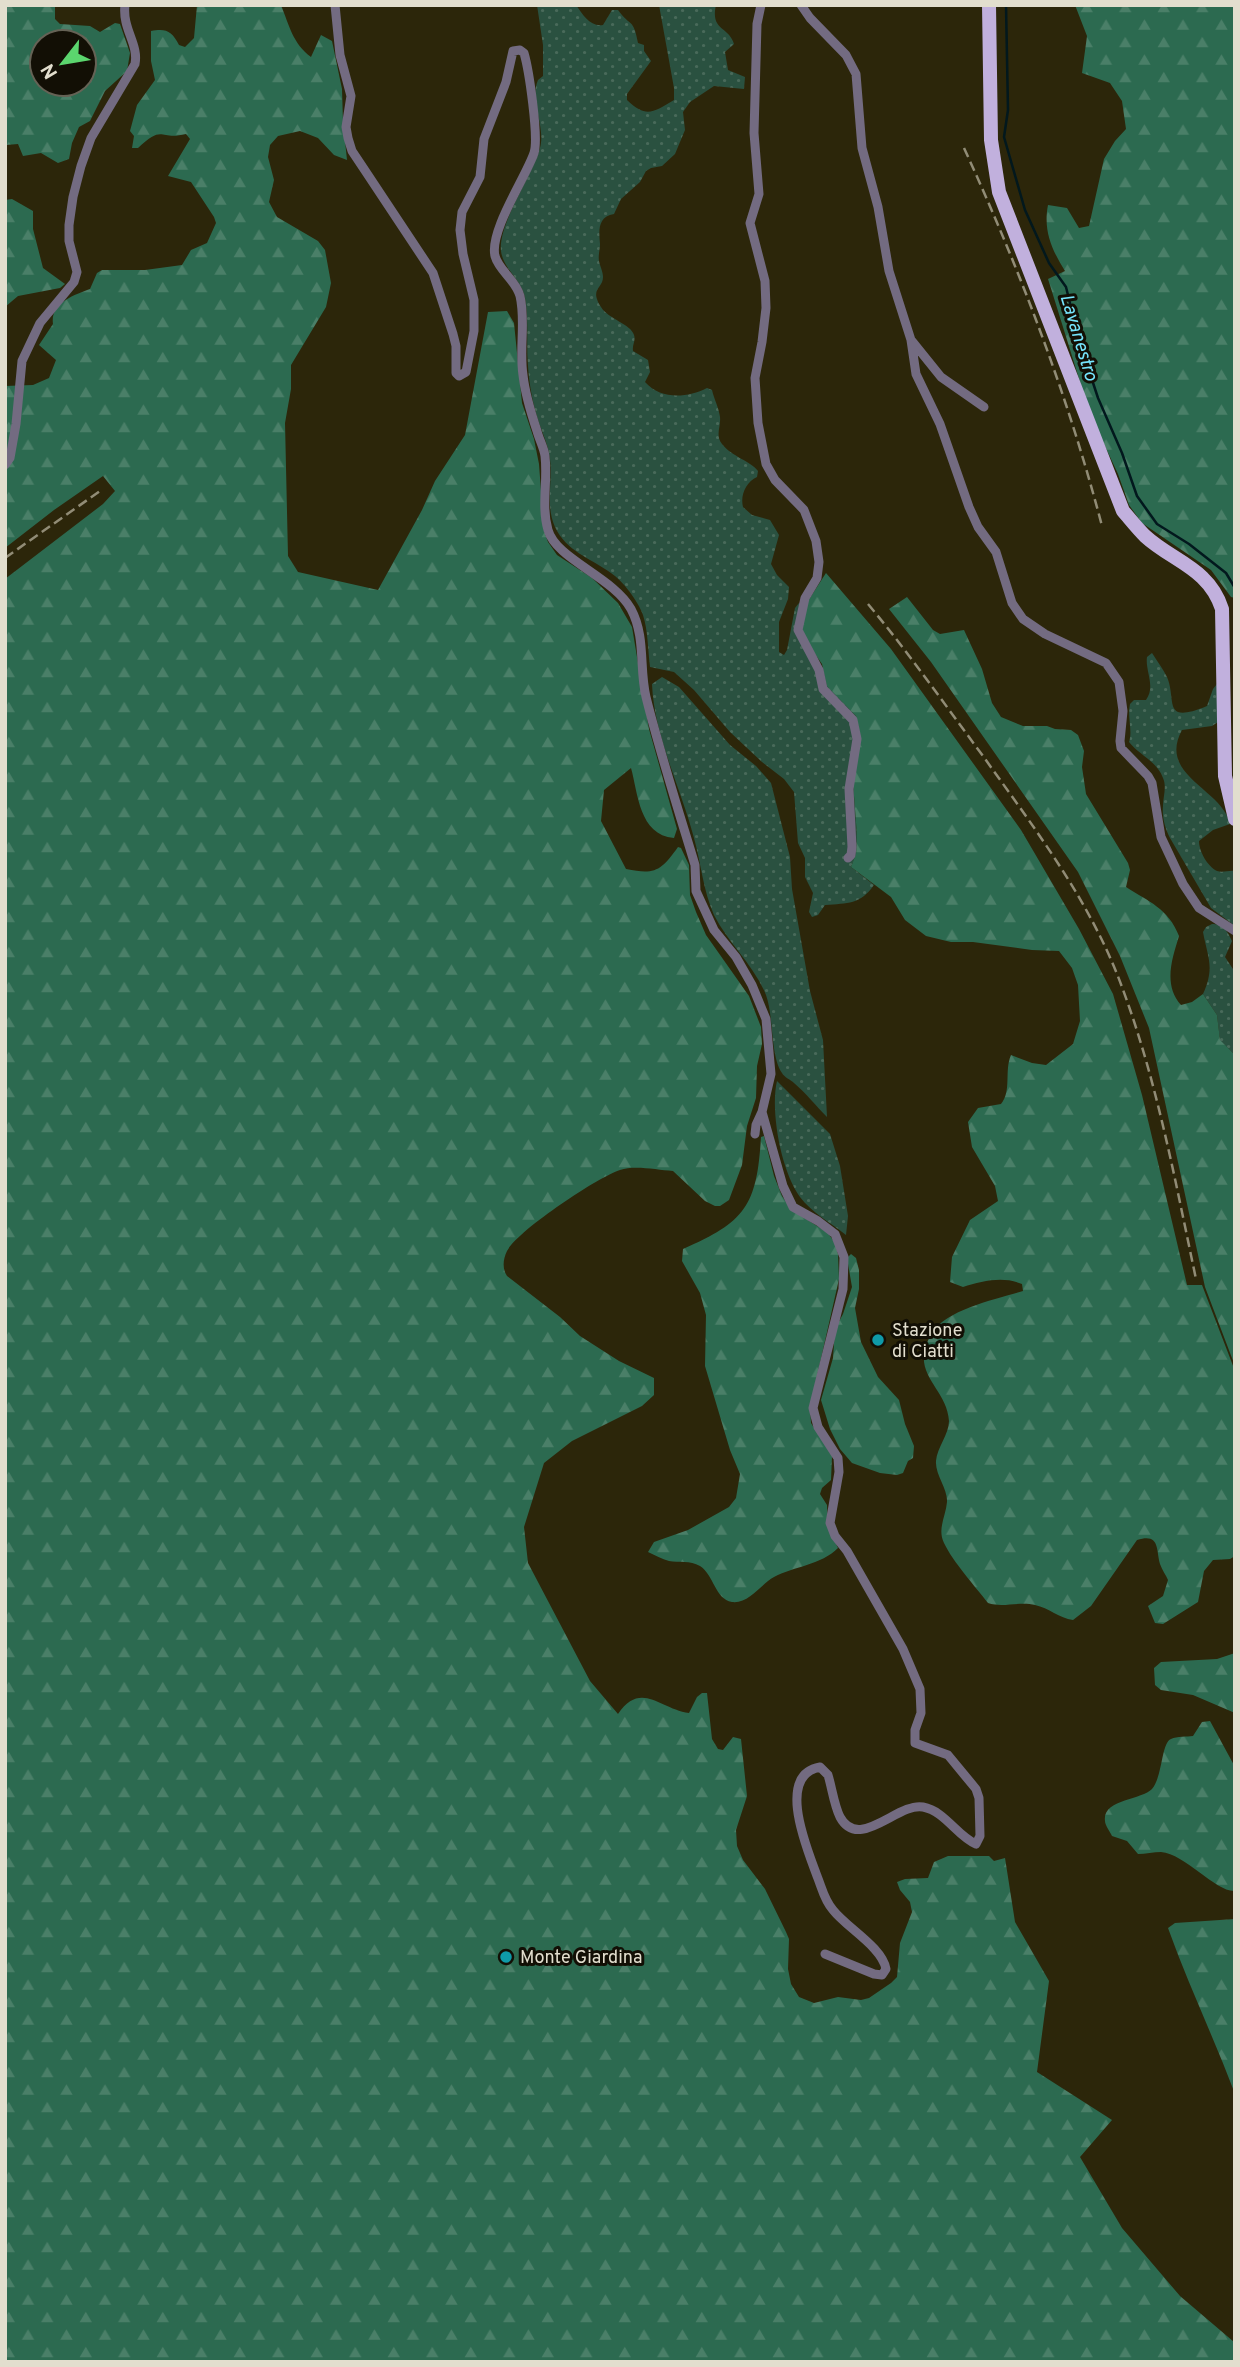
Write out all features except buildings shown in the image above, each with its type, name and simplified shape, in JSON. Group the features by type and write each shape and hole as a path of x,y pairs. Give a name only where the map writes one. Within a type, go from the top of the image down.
{"main road":[{"path":"989,5 991,140 999,192 1123,511 1145,536 1183,560 1213,588 1222,609 1225,776 1235,819"}],"street":[{"path":"5,464 10,458 16,424 22,361 40,323 74,282 77,272 69,241 69,225 81,166 91,138 134,70 136,56 127,30 125,5"},
{"path":"335,5 340,55 351,96 346,127 352,151 433,273 453,334 456,373 459,376 463,376 467,370 474,331 474,300 460,230 463,212 480,177 484,139 506,82 513,51 520,50 524,53 535,150 514,193 494,252 496,260 519,293 522,310 523,374 528,405 545,456 544,495 548,531 555,544 606,580 631,608 640,637 645,693 695,865 696,891 714,930 736,957 766,1019 771,1074 755,1134"},
{"path":"761,5 757,24 754,133 759,194 750,223 765,281 766,308 755,378 758,423 766,464 775,480 804,510 816,541 817,578 805,597 798,630 819,670 823,689 853,720 857,739 849,789 852,847 848,858"},
{"path":"801,5 846,55 856,74 862,148 878,207 889,271 911,340 920,384 940,424 978,527 996,552 1012,603 1023,619 1045,634 1093,655 1106,663 1113,673 1119,682 1123,711 1121,748 1149,776 1165,847 1183,884 1199,908 1235,931"},
{"path":"911,340 941,377 984,407"},
{"path":"762,1112 786,1196 793,1207 835,1234 844,1257 842,1289 813,1409 818,1427 838,1458 839,1472 830,1524 903,1649 920,1689 921,1713 915,1730 915,1743 948,1755 969,1778 979,1798 980,1836 976,1844 969,1842 957,1829 929,1808 919,1806 907,1808 873,1827 853,1828 842,1820 824,1770 820,1766 808,1772 799,1782 798,1811 809,1858 821,1891 833,1911 877,1951 885,1962 886,1969 882,1975 874,1974 825,1954"}],"green space":[{"path":"5,5 55,5 55,19 60,24 93,28 28,28 28,98 98,98 98,31 115,23 120,24 130,53 127,71 105,91 90,121 79,127 69,159 58,163 41,153 23,156 18,144 6,145 5,158"},
{"path":"197,5 281,5 296,40 311,57 321,35 332,41 342,89 347,160 334,155 318,138 300,131 278,136 270,145 268,157 274,180 269,202 277,217 318,241 325,250 331,283 326,307 291,365 291,389 285,423 288,556 298,572 378,590 435,481 465,435 488,312 507,311 514,323 522,403 539,464 544,531 557,555 592,578 618,603 632,627 649,729 677,829 674,838 662,835 647,821 638,800 631,768 604,790 601,821 626,869 651,871 662,866 678,847 681,848 689,865 690,895 706,935 749,996 761,1027 762,1044 757,1066 756,1098 747,1126 742,1165 729,1200 720,1206 705,1201 673,1171 639,1168 620,1170 594,1183 541,1218 507,1251 504,1267 507,1276 580,1336 619,1361 654,1378 654,1395 642,1406 572,1441 544,1463 524,1527 528,1563 590,1681 618,1714 626,1704 643,1698 689,1713 697,1697 707,1693 712,1739 718,1749 723,1750 733,1737 741,1739 747,1796 736,1830 737,1846 743,1860 765,1889 789,1939 788,1969 791,1984 799,1997 814,2003 838,1997 861,2000 869,1998 897,1977 900,1943 912,1912 910,1902 897,1882 928,1878 934,1862 948,1856 989,1856 994,1861 1005,1858 1015,1922 1049,1981 1037,2072 1112,2120 1080,2157 1122,2228 1180,2296 1234,2342 1235,2362 5,2362 5,579 103,504 115,491 103,476 5,548 5,386 33,385 49,378 56,360 39,345 53,324 53,317 59,305 90,289 97,273 102,270 145,270 182,265 191,250 207,243 216,223 214,217 191,182 168,176 190,139 186,134 157,134 138,148 132,148 134,136 130,131 137,105 155,80 151,61 151,31 168,32 179,45 185,47 194,38"},
{"path":"537,5 576,5 587,20 598,25 603,25 612,10 618,10 633,26 638,43 644,45 644,51 651,61 627,94 627,100 645,112 674,100 659,5 716,5 716,20 734,44 725,52 728,70 745,77 744,89 714,86 690,102 683,112 685,130 675,154 662,166 646,171 640,182 621,199 614,214 604,218 600,230 599,259 603,277 596,296 604,311 632,331 633,351 648,360 650,372 645,382 651,388 674,396 707,388 712,390 719,410 720,441 758,471 757,477 745,489 743,507 752,515 770,520 779,535 771,564 789,587 788,599 779,622 779,652 784,655 787,650 795,608 799,603 808,601 808,644 844,703 856,716 860,734 853,782 857,836 856,855 851,867 874,885 858,900 825,905 818,915 812,917 809,912 813,893 805,877 805,858 798,843 794,792 784,779 730,732 694,690 674,672 650,667 645,621 634,598 616,577 565,542 552,519 550,459 529,378 525,298 501,251 505,227 540,148 541,131 535,96 538,80 543,76 543,45"},
{"path":"1075,5 1235,5 1235,598 1231,597 1211,570 1142,523 1129,505 1118,474 1090,414 1048,279 1065,271 1050,240 1048,205 1067,208 1079,228 1089,226 1104,159 1126,129 1122,101 1110,83 1082,73 1087,36"},
{"path":"12,199 33,211 33,229 43,268 65,284 60,288 18,296 5,307 5,200"},
{"path":"826,573 891,649 1021,830 1079,929 1113,994 1142,1095 1187,1285 1202,1285 1235,1371 1235,1556 1213,1560 1204,1571 1198,1602 1163,1624 1155,1623 1148,1606 1163,1596 1168,1580 1160,1564 1156,1544 1150,1539 1137,1540 1091,1606 1073,1620 1035,1605 988,1603 953,1558 942,1538 947,1497 936,1461 949,1421 947,1409 926,1370 925,1347 932,1333 949,1317 973,1306 1023,1291 1022,1284 1007,1280 985,1281 963,1287 950,1282 952,1257 970,1220 998,1201 995,1186 972,1147 968,1122 978,1108 1001,1104 1006,1093 1011,1055 1046,1065 1073,1044 1080,1021 1078,985 1072,968 1059,951 951,942 926,936 905,920 891,897 851,867 856,854 853,782 860,734 856,716 827,686 822,664 808,644 802,628 808,601"},
{"path":"907,597 933,630 940,634 964,630 982,669 992,703 1001,717 1023,726 1047,726 1071,730 1078,735 1084,751 1082,767 1086,794 1128,863 1130,870 1126,887 1163,912 1175,926 1179,936 1171,972 1175,997 1181,1005 1192,1002 1203,994 1217,1015 1220,1040 1234,1054 1235,1366 1205,1287 1149,1028 1120,956 1078,872 931,662 889,609"},
{"path":"1152,653 1167,677 1177,711 1183,713 1207,706 1217,684 1221,720 1212,726 1182,730 1177,746 1178,759 1184,771 1216,801 1230,824 1213,830 1199,841 1204,858 1213,869 1219,872 1235,871 1235,926 1211,908 1170,838 1163,815 1163,778 1157,767 1129,742 1130,704 1134,700 1146,700 1149,695 1147,657"},
{"path":"662,677 679,687 730,745 756,766 771,783 790,857 792,889 810,991 823,1040 827,1117 782,1073 776,1056 766,995 710,906 689,819 658,723 652,684"},
{"path":"1212,924 1227,931 1232,941 1225,957 1235,972 1235,1062 1234,1054 1220,1041 1217,1015 1203,994 1210,970 1203,932"},
{"path":"777,1081 830,1134 840,1166 848,1216 846,1235 810,1208 793,1186 776,1124"},
{"path":"764,1136 782,1196 792,1210 828,1233 838,1254 839,1279 810,1407 811,1423 832,1456 831,1480 822,1488 820,1494 827,1505 828,1528 838,1548 816,1562 774,1577 744,1600 732,1602 718,1592 709,1575 700,1566 669,1561 648,1552 654,1542 688,1530 729,1507 736,1498 740,1474 730,1450 705,1366 706,1315 700,1293 682,1261 683,1249 721,1230 744,1209 756,1180 761,1137"},
{"path":"851,1254 856,1258 859,1270 855,1308 861,1342 878,1377 899,1400 914,1446 913,1458 908,1461 903,1473 897,1475 880,1473 852,1463 840,1449 830,1429 821,1400 833,1358 835,1329 852,1287 847,1258"},
{"path":"1235,1653 1235,1713 1193,1695 1161,1690 1155,1685 1154,1668 1161,1662 1217,1659"},
{"path":"1210,1721 1235,1767 1234,1891 1218,1885 1170,1854 1138,1854 1127,1841 1112,1836 1105,1823 1110,1808 1152,1789 1165,1747 1171,1739 1193,1736 1202,1722"},
{"path":"1235,1919 1235,2094 1168,1928 1175,1923"}],"waterway":[{"name":"Lavanestro","path":"1006,5 1008,110 1004,137 1025,210 1049,263 1066,287 1079,340 1098,398 1137,496 1157,524 1189,544 1226,573 1235,588"}],"railway":[{"path":"964,148 1041,334 1074,429 1102,526"},
{"path":"5,558 100,491"},
{"path":"868,604 927,679 1022,811 1095,925 1122,987 1145,1058 1196,1279"}],"place":[{"name":"Stazione di Ciatti","path":"878,1340"},
{"name":"Monte Giardina","path":"506,1957"}]}
